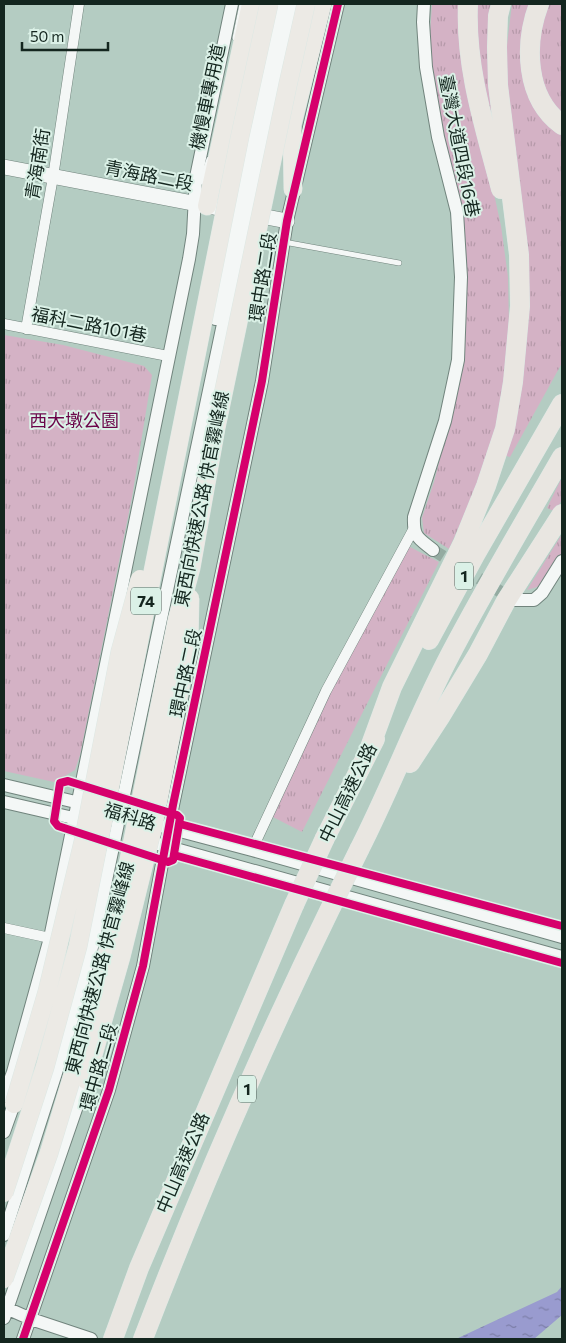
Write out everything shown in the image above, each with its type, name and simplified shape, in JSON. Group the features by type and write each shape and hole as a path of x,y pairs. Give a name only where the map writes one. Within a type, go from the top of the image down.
{"highway":[{"path":"200,201 236,76 251,4"},
{"name":"東西向快速公路 快官霧峰線","path":"4,1193 45,1067 78,946 172,474 269,4"},
{"name":"東西向快速公路 快官霧峰線","path":"4,1279 48,1153 91,1014 121,899 177,620 191,568 216,428 306,4"},
{"path":"293,189 296,128 322,4"},
{"path":"468,4 469,52 476,94 502,189 520,306"},
{"path":"369,750 392,687 464,543 505,429 513,382 520,306 519,255 498,85 498,16 501,4"},
{"path":"539,4 530,38 532,78 542,104 562,125"},
{"name":"中山高速公路","path":"113,1339 139,1268 294,906 326,838 369,750 475,555 562,404"},
{"name":"中山高速公路","path":"143,1339 169,1272 261,1056 380,808 422,713 450,656 503,558 562,457"},
{"name":"74","path":"9,1100 47,992 79,860 120,652 146,555 172,474"},
{"path":"380,808 440,717 478,654 506,601 562,514"},
{"name":"74","path":"86,1080 121,957 152,830 189,642 191,568"}],"main road":[{"name":"青海路二段","path":"4,167 200,201 286,221"}],"street":[{"name":"青海南街","path":"26,329 53,177 79,4"},
{"path":"4,1132 13,1072 50,938 200,201 196,176 232,4"},
{"name":"環中路二段","path":"4,1235 69,1030 92,947 115,813 242,212 281,4"},
{"name":"環中路二段","path":"242,212 292,4"},
{"name":"環中路二段","path":"24,1339 109,1090 143,966 169,828 262,381 286,221 338,4"},
{"name":"臺灣大道四段16巷","path":"413,530 414,517 445,421 458,360 461,278 457,212 438,137 426,67 422,22 424,4"},
{"name":"福科二路101巷","path":"4,324 168,356"},
{"path":"252,850 326,692 413,530 418,538 433,550"},
{"path":"515,600 534,600 542,592 562,561"},
{"name":"福科路","path":"4,785 78,802 562,937"},
{"name":"福科路","path":"4,802 74,818 166,846 562,957"},
{"name":"環中路二段","path":"4,1200 54,1046 112,830"},
{"path":"4,928 50,938"},
{"path":"86,1080 5,1311 91,1339"}],"lane":[{"name":"機慢車專用道","path":"232,48 242,4"},
{"path":"311,76 329,4"},
{"name":"機慢車專用道","path":"200,201 210,156"},
{"path":"283,242 399,263"}],"green space":[{"path":"432,4 463,4 508,277 509,327 506,388 486,466 449,549 424,533 422,518 434,482 460,378 464,223 438,106 432,66 430,34"},
{"path":"472,4 494,4 497,158 472,37"},
{"path":"512,4 535,4 525,42 562,134 562,363 510,457 503,455 521,372 504,69"},
{"path":"548,4 562,4 562,115 548,98 536,63 544,11"},
{"name":"西大墩公園","path":"4,335 63,345 144,366 152,375 132,497 80,755 75,770 54,782 4,771"},
{"path":"562,477 562,499 556,512 547,508"},
{"path":"562,534 562,555 550,575 537,587 527,590"},
{"path":"408,546 439,562 302,832 271,816 330,690"}],"water":[{"path":"562,1286 562,1315 534,1339 456,1339 557,1292"}],"tunnel":[{"path":"433,550 514,600"}],"cycle path":[{"path":"23,1339 109,1090 143,966 173,805 262,381 287,221 338,4"},
{"path":"68,781 177,815 180,818 173,860 168,862 58,826 54,821 60,783 68,781"},
{"path":"180,824 562,926"},
{"path":"174,855 562,963"}]}
